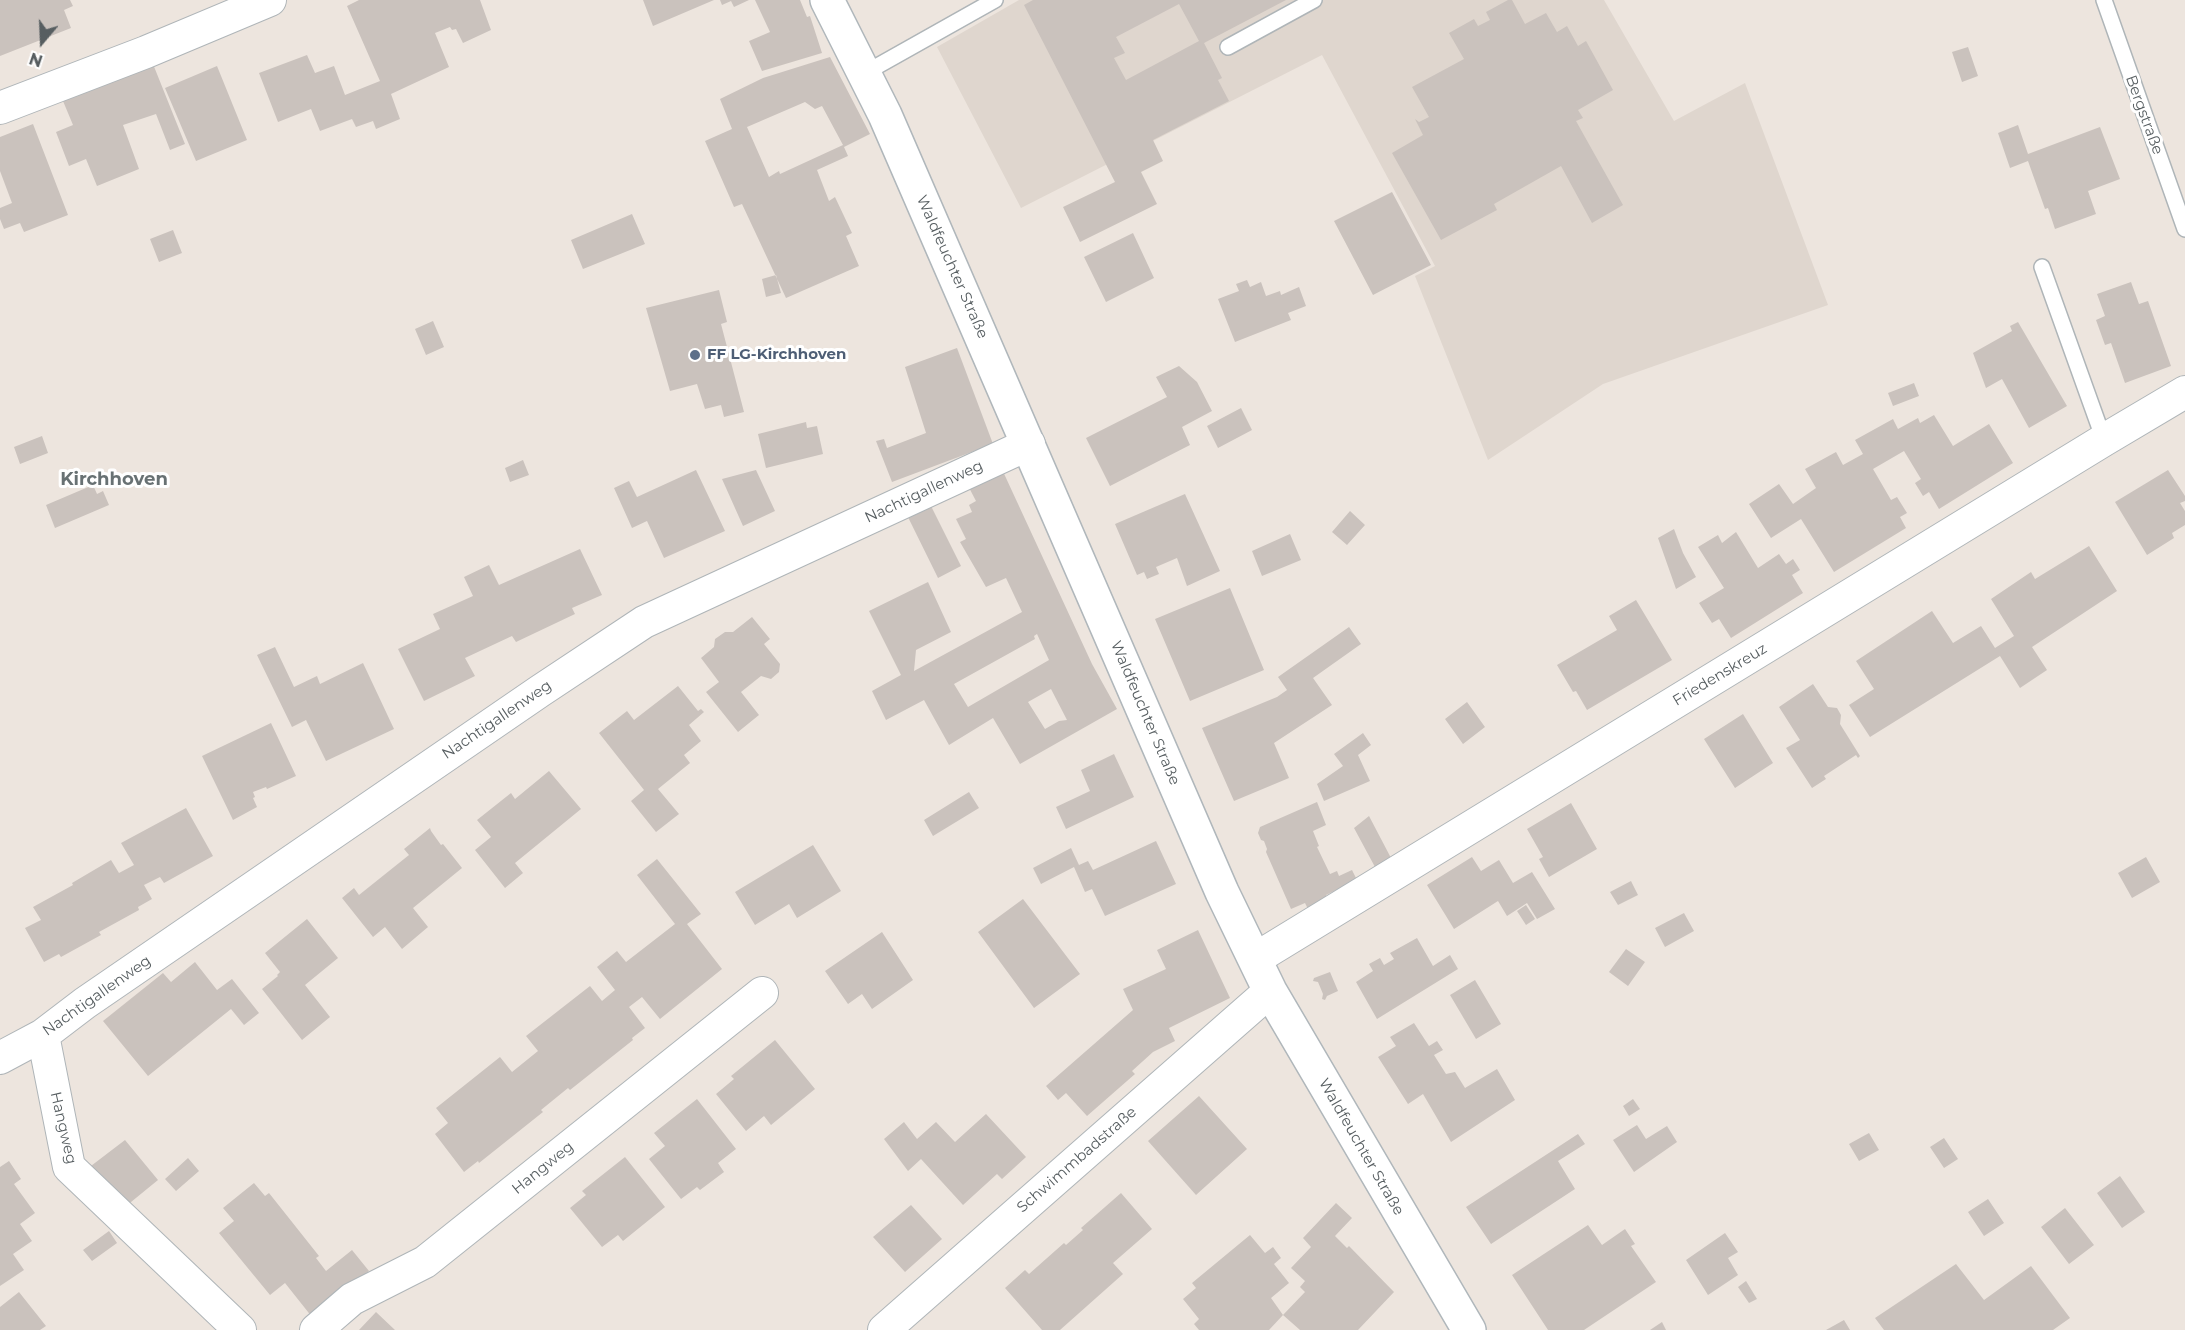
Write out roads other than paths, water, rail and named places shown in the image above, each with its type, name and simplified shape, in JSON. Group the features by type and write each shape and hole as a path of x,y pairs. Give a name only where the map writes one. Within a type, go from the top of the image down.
{"street":[{"path":"0,108 270,0"},
{"name":"Waldfeuchter Straße","path":"827,0 865,73 950,261 1222,892 1270,991 1469,1330"},
{"name":"Friedenskreuz","path":"1256,959 2185,392"},
{"name":"Nachtigallenweg","path":"0,1058 43,1035 105,989 644,622 1029,444"},
{"name":"Schwimmbadstraße","path":"884,1330 1270,991"},
{"name":"Hangweg","path":"316,1330 352,1299 425,1262 762,993"},
{"name":"Hangweg","path":"43,1035 69,1167 240,1330"}],"lane":[{"path":"865,73 994,0"},
{"path":"1228,47 1314,0"},
{"name":"Bergstraße","path":"2103,0 2185,229"},
{"path":"2042,267 2104,440"}],"place":[{"name":"FF LG-Kirchhoven","path":"695,355"}],"district":[{"name":"Kirchhoven","path":"114,480"}]}
